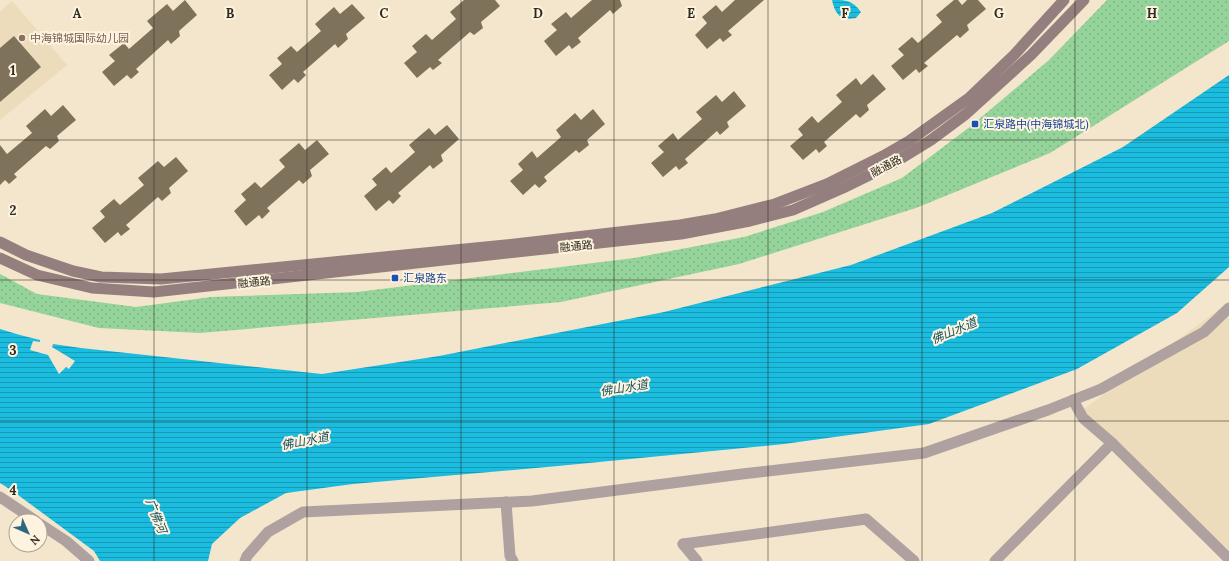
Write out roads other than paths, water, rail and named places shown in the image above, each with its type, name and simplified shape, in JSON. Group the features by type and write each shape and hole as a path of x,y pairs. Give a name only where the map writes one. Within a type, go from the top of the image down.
{"main road":[{"name":"融通路","path":"0,242 26,255 73,271 101,277 161,279 516,244 680,225 715,219 775,204 814,190 883,156 908,141 969,98 1014,55 1064,0"},
{"name":"融通路","path":"0,258 37,275 92,288 154,292 682,234 750,221 793,210 844,188 892,164 931,140 966,114 1031,55 1084,0"}],"street":[{"path":"245,561 247,556 268,532 303,512 532,501 924,452 1101,389 1204,332 1229,308"},
{"path":"1073,400 1083,418 1112,443 1229,560"},
{"path":"994,561 1112,443"},
{"path":"0,497 24,513"},
{"path":"506,502 510,556 513,561"},
{"path":"697,561 683,544 866,519 914,561"},
{"path":"48,529 66,541 90,561"}],"water":[{"path":"832,0 841,0 852,3 861,12 856,18 850,19 842,17 837,13"},
{"path":"1229,75 1229,267 1177,313 1077,369 929,424 784,444 353,484 286,493 240,518 212,544 208,561 100,561 94,551 48,517 48,513 42,513 0,483 0,329 40,340 40,342 33,341 30,350 48,355 59,374 66,367 69,369 75,361 52,347 53,344 322,374 439,356 664,312 851,265 992,213 1123,147"}],"place":[{"name":"中海锦城国际幼儿园","path":"22,38"},
{"name":"汇泉路中(中海锦城北)","path":"975,124"},
{"name":"汇泉路东","path":"395,278"}],"water label":[{"name":"佛山水道","path":"954,331"},
{"name":"佛山水道","path":"624,388"},
{"name":"佛山水道","path":"305,441"},
{"name":"广佛河","path":"156,516"}]}
